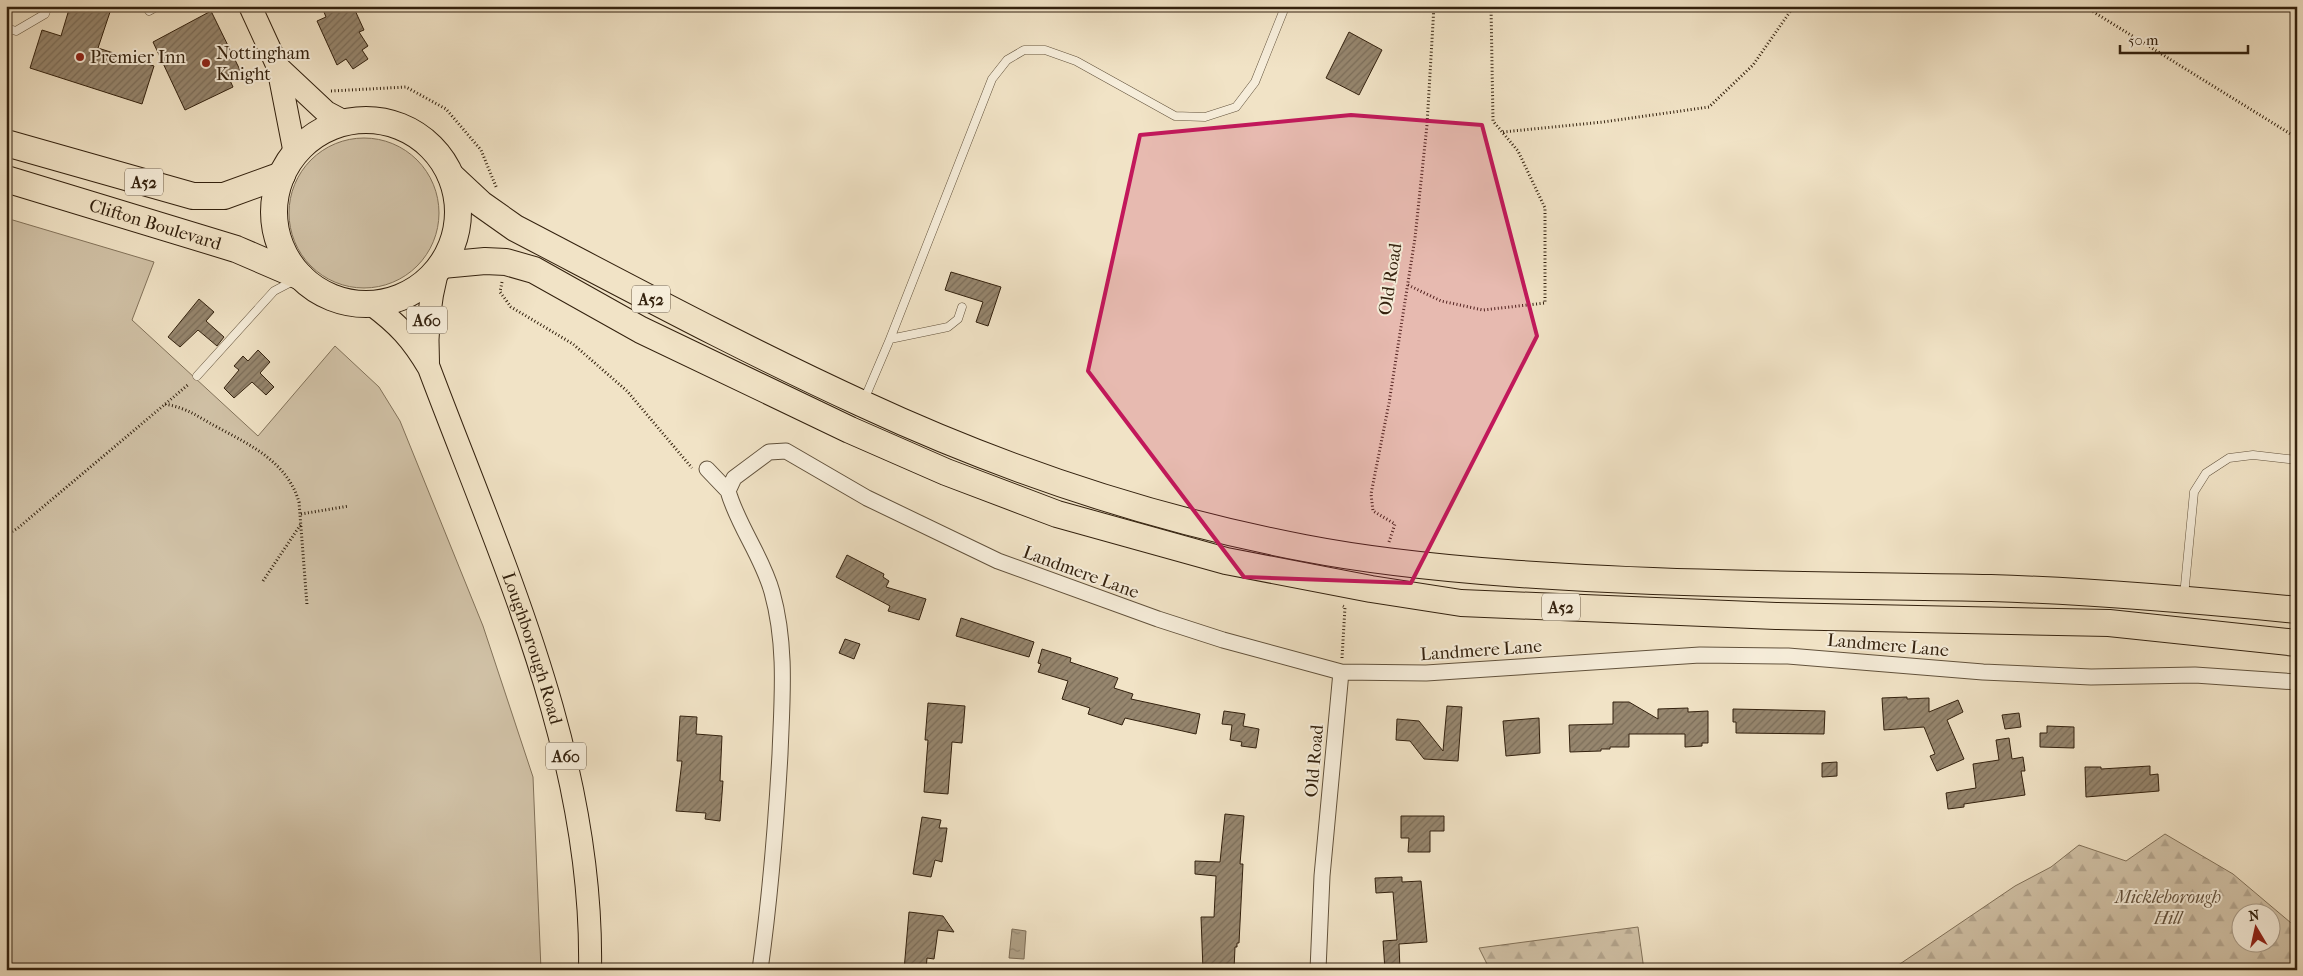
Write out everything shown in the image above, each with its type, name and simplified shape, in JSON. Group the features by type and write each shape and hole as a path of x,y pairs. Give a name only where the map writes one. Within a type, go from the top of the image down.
{"highway":[{"name":"A52","path":"367,120 388,122 408,130 426,142 441,157 452,176 458,198 458,222 453,244 440,269 414,292 400,298 370,304 351,303 333,298 316,289 301,277 287,260 278,240 274,218 275,196 288,165 309,140 326,129 346,122 367,120"},
{"name":"Clifton Boulevard","path":"6,143 193,196 224,196 288,165"},
{"name":"A52","path":"452,176 481,204 514,228 863,404 956,444 1076,488 1232,533 1339,554 1463,569 1576,578 1773,585 2109,592 2297,610"},
{"name":"Clifton Boulevard","path":"6,180 236,249 301,277"},
{"name":"A52","path":"440,269 492,261 506,262 534,270 641,330 850,430 946,472 1057,514 1236,563 1371,589 1461,602 1776,616 2109,623 2297,643"}],"main road":[{"path":"250,6 278,67 288,165"},
{"path":"278,67 326,112 346,122"},
{"name":"Loughborough Road","path":"429,368 426,336 427,320 429,304 440,269"},
{"name":"Loughborough Road","path":"370,304 394,321 408,336 429,368 532,640 567,757 578,818 587,882 590,970"}],"street":[{"name":"Landmere Lane","path":"728,491 734,478 769,452 786,451 875,502 998,561 1158,620 1341,672 1426,673 1700,655 1788,656 1992,673 2091,677 2195,676 2297,682"},
{"path":"707,469 728,491 732,504 749,536 772,591 783,654 777,802 767,917 760,970"},
{"name":"Old Road","path":"1318,970 1322,876 1341,672"}],"lane":[{"path":"6,28 16,31 45,14 48,6"},
{"path":"146,6 149,11 158,6"},
{"path":"863,404 992,79 1007,60 1024,50 1045,50 1076,61 1175,116 1205,117 1236,107 1255,82 1285,8"},
{"path":"197,376 274,291 301,277"},
{"path":"890,339 948,327 958,319 962,307"},
{"path":"2184,599 2194,492 2206,473 2228,458 2252,455 2297,460"}],"path":[{"name":"Old Road","path":"1389,542 1395,524 1373,512 1371,494 1389,403 1415,238 1427,125 1434,6"},
{"path":"1408,285 1441,301 1482,310 1545,303 1545,208 1518,151 1493,121 1491,6"},
{"path":"1502,132 1603,122 1709,107 1753,65 1794,6"},
{"path":"2084,6 2297,138"},
{"path":"6,535 18,528 197,376"},
{"path":"165,404 184,408 252,444 271,459 287,476 295,490 301,514 307,605"},
{"path":"301,514 349,506"},
{"path":"263,581 302,524"},
{"path":"1337,605 1345,607 1341,672"}],"highlighted area":[{"path":"1351,115 1482,125 1537,336 1411,583 1244,577 1088,371 1140,135"}],"green space":[{"path":"364,138 379,139 393,143 406,150 417,160 427,171 434,184 438,198 438,228 434,242 427,255 417,266 406,276 393,283 379,287 364,288 349,287 335,283 322,276 311,266 301,255 294,242 290,228 289,213 290,198 294,184 301,171 311,160 322,150 335,143 349,139"},
{"path":"6,218 154,262 132,320 258,436 335,346 379,387 400,421 483,626 533,777 541,970 6,970"},
{"name":"Mickleborough Hill","path":"2165,834 2233,874 2269,904 2230,904 2230,954 2280,954 2280,914 2297,928 2297,970 1891,970 2015,886 2051,867 2079,845 2126,861"},
{"path":"1638,927 1644,970 1490,970 1479,948"}],"water":[{"path":"1012,929 1026,931 1024,959 1009,958"}],"building":[{"name":"Premier Inn","path":"70,6 112,6 98,48 154,66 142,104 30,68 42,30 61,36"},
{"path":"336,6 353,6 364,30 359,32 368,46 362,50 368,59 353,69 346,59 337,65 317,21 326,17 324,12"},
{"name":"Nottingham Knight","path":"211,11 240,70 228,76 233,87 185,110 153,42"},
{"path":"1349,32 1382,50 1359,95 1326,78"},
{"path":"951,272 1001,287 988,326 976,322 983,302 945,290"},
{"path":"199,299 214,312 206,321 224,337 217,346 198,330 180,347 168,337"},
{"path":"258,350 270,362 260,373 274,387 266,395 252,382 234,398 224,388 239,370 234,366 243,356 248,361"},
{"path":"847,555 884,574 883,577 889,581 886,587 926,599 919,620 888,611 890,606 836,577"},
{"path":"961,618 1034,642 1029,657 956,636"},
{"path":"845,639 860,644 854,659 839,653"},
{"path":"1042,649 1071,658 1070,662 1118,678 1114,688 1133,694 1131,699 1200,714 1196,734 1125,718 1122,725 1088,714 1090,708 1062,699 1068,681 1038,672 1041,664 1038,663"},
{"path":"1907,697 1907,699 1929,698 1929,712 1958,700 1963,712 1947,720 1964,759 1937,771 1930,756 1935,754 1924,727 1884,730 1882,698"},
{"path":"1613,702 1629,702 1658,719 1658,709 1688,708 1688,712 1708,711 1708,743 1702,743 1702,746 1685,747 1685,734 1629,734 1629,747 1610,747 1610,749 1601,749 1601,751 1570,752 1569,725 1613,724"},
{"path":"928,703 965,706 962,743 952,742 948,794 924,792 928,740 925,740"},
{"path":"1447,706 1462,707 1458,761 1424,759 1410,741 1396,740 1397,719 1419,721 1443,751"},
{"path":"1733,709 1825,711 1824,734 1736,733 1736,722 1733,722"},
{"path":"1224,711 1245,714 1243,726 1259,729 1256,748 1241,746 1242,742 1230,740 1232,725 1222,724"},
{"path":"2019,713 2021,727 2005,729 2002,715"},
{"path":"680,716 697,717 696,734 722,736 720,781 723,781 720,821 705,819 706,813 676,811 682,761 677,761"},
{"path":"1539,718 1540,753 1506,756 1503,721"},
{"path":"2047,726 2074,727 2074,748 2040,747 2040,733 2047,733"},
{"path":"2009,738 2012,759 2023,757 2025,771 2021,771 2025,795 1964,804 1964,807 1948,809 1946,793 1976,788 1973,764 1999,760 1996,740"},
{"path":"1837,762 1837,776 1822,777 1822,763"},
{"path":"2150,766 2150,775 2158,774 2159,791 2086,797 2085,767 2101,767 2101,769"},
{"path":"1225,814 1244,816 1240,864 1243,864 1239,943 1235,947 1234,970 1203,970 1201,917 1214,917 1216,876 1195,874 1195,861 1220,862"},
{"path":"1401,816 1444,816 1444,831 1430,831 1430,852 1408,852 1409,838 1401,838"},
{"path":"922,817 941,820 939,828 947,828 942,862 935,860 931,877 913,874"},
{"path":"1402,877 1402,882 1421,881 1427,942 1399,944 1400,970 1385,970 1383,941 1397,940 1393,892 1376,893 1375,878"},
{"path":"909,912 943,916 954,932 938,930 934,959 927,958 926,970 904,970"}],"place":[{"name":"Premier Inn","path":"80,57"},
{"name":"Nottingham Knight","path":"206,63"}]}
